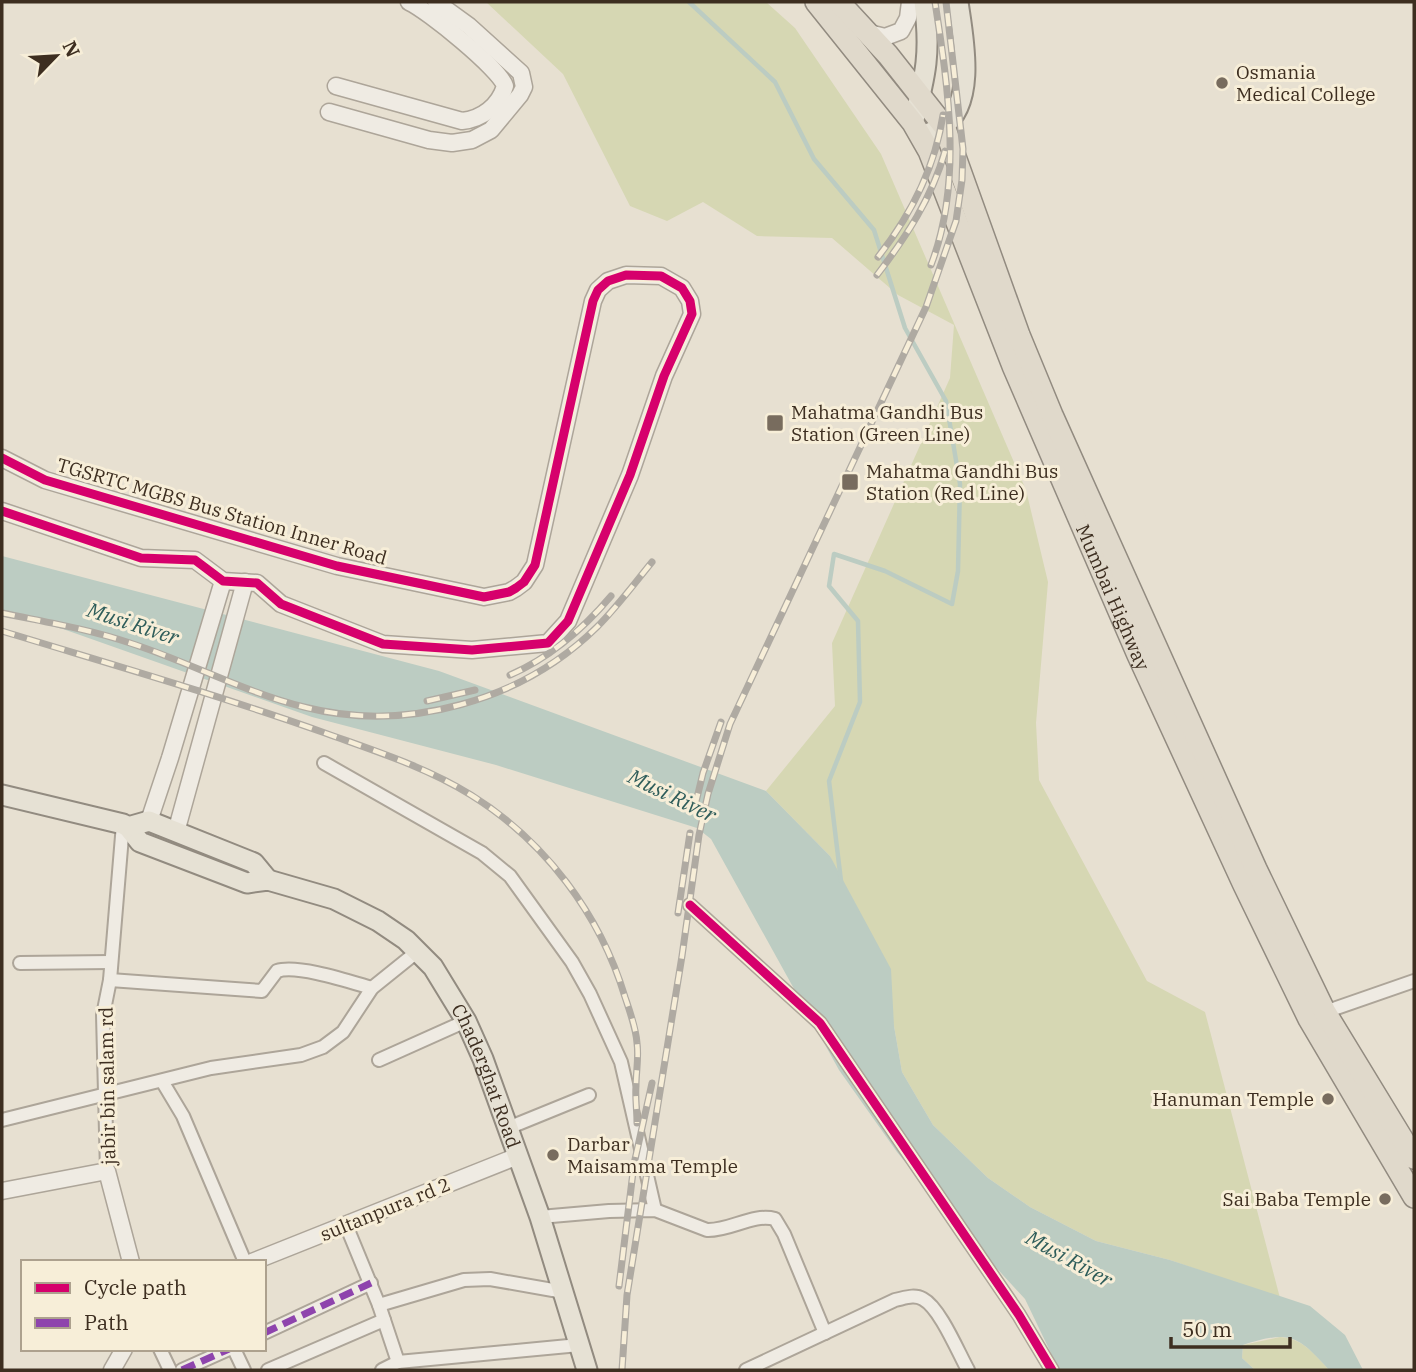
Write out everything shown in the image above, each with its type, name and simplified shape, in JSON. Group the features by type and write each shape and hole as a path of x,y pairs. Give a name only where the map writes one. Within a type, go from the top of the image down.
{"highway":[{"name":"Mumbai Highway","path":"817,2 918,130 942,181 1013,366 1138,655 1244,885 1414,1197"},
{"name":"Mumbai Highway","path":"839,2 869,33 944,126 1019,335 1052,415 1256,869 1317,1015 1414,1158"}],"main road":[{"path":"924,2 928,54 918,130 944,126 957,109 964,87 965,60 958,2"},
{"name":"Chaderghat Road","path":"2,795 126,826 149,821 254,863 268,880"},
{"name":"Chaderghat Road","path":"126,826 140,842 247,883 268,880 334,899 379,920 418,951 448,988 483,1059 540,1217 587,1370"}],"street":[{"path":"336,86 462,121 479,117 496,103 505,90 503,80 432,16 409,2"},
{"path":"329,112 429,140 452,143 472,139 491,130 520,95 524,87 521,73 469,26 436,2"},
{"path":"869,33 885,37 901,31 908,18 910,2"},
{"name":"TGSRTC MGBS Bus Station Inner Road","path":"2,458 45,480 337,566 484,597 509,592 524,582 535,565 593,301 598,290 608,281 626,275 661,276 682,288 690,301 692,314 664,376 630,475 568,621 548,643 472,650 383,644 281,604 257,583 243,590 222,586"},
{"path":"2,511 141,558 195,560 222,586 149,821"},
{"path":"177,832 243,590"},
{"path":"324,763 482,853 510,876 572,962 590,993 621,1062 655,1210"},
{"name":"jabir bin salam rd","path":"126,826 110,980 103,1015 107,1171 130,1260"},
{"path":"690,905 820,1023 1019,1315 1052,1370"},
{"path":"2,1121 211,1068 301,1055 323,1047 343,1031 372,988 418,951"},
{"path":"20,963 111,962"},
{"path":"110,980 262,991 277,971 287,969 338,978 372,988"},
{"path":"1317,1015 1414,981"},
{"path":"379,1060 466,1021"},
{"path":"162,1081 183,1116 244,1260"},
{"path":"508,1128 589,1095"},
{"name":"sultanpura rd 2","path":"257,1260 518,1156"},
{"path":"2,1191 107,1171"},
{"path":"540,1217 655,1210 707,1230 766,1216 775,1219 825,1333"},
{"path":"346,1225 379,1305 398,1362"},
{"path":"379,1305 464,1280 490,1279 564,1292"},
{"path":"266,1332 370,1283"},
{"path":"746,1370 895,1300 913,1296 924,1299 935,1310 968,1370"},
{"path":"268,1370 384,1320"},
{"path":"382,1370 398,1362 579,1345"},
{"path":"161,1351 170,1370"},
{"path":"182,1370 226,1351"},
{"path":"232,1351 244,1370"}],"green space":[{"path":"486,2 766,2 795,28 881,154 1026,490 1048,582 1036,723 1039,780 1147,981 1205,1012 1280,1298 1170,1260 1096,1241 1030,1207 988,1178 933,1125 902,1072 894,1026 830,856 766,791 835,706 832,643 950,378 954,325 898,295 832,238 757,236 703,202 667,221 630,206 563,74"},
{"path":"1280,1337 1302,1344 1329,1370 1255,1370 1242,1358 1243,1345"}],"water":[{"name":"Musi River","path":"2,556 439,671 766,791 830,856 891,969 894,1026 902,1072 933,1125 988,1178 1030,1207 1096,1241 1170,1260 1310,1306 1345,1335 1363,1370 1329,1370 1309,1349 1292,1339 1282,1337 1243,1345 1242,1358 1255,1370 1059,1370 1025,1299 957,1225 897,1152 839,1070 711,839 697,828 496,765 312,717 63,629 2,613"}],"waterway":[{"path":"689,2 775,82 814,159 874,230 905,328 946,401 960,484 958,571 952,604 885,571 834,554 829,586 858,621 860,702 829,781 841,881"}],"railway":[{"path":"931,265 941,233 950,167 948,100 935,2"},
{"path":"622,1370 627,1295 699,835 708,794 730,724 926,307 956,221 963,149 946,2"},
{"path":"878,257 901,225 920,190 934,154 943,115"},
{"path":"877,275 917,216 933,185 945,151"},
{"path":"2,613 114,638 304,707 343,714 383,716 422,713 498,692 567,653 597,627 652,562"},
{"path":"510,675 565,641 611,596"},
{"path":"2,631 245,706 381,753 454,785 498,813 546,857 585,909 601,937 631,1014 636,1037 637,1123"},
{"path":"427,701 475,690"},
{"path":"695,806 703,773 721,722"},
{"path":"678,913 690,833"},
{"path":"619,1286 634,1164 652,1083"}],"marked path":[{"path":"266,1332 371,1283"},
{"path":"182,1370 225,1351"}],"cycle path":[{"path":"2,458 45,480 337,566 484,597 509,592 524,582 535,565 593,301 598,290 608,281 626,275 661,276 682,288 690,301 692,314 664,376 630,475 568,621 548,643 472,650 383,644 281,604 257,583 223,581 195,560 141,558 2,511"},
{"path":"690,905 820,1023 1019,1315 1052,1370"}],"place":[{"name":"Osmania Medical College","path":"1222,83"},
{"name":"Mahatma Gandhi Bus Station (Green Line)","path":"775,423"},
{"name":"Mahatma Gandhi Bus Station (Red Line)","path":"850,482"},
{"name":"Hanuman Temple","path":"1328,1099"},
{"name":"Darbar Maisamma Temple","path":"553,1155"},
{"name":"Sai Baba Temple","path":"1385,1199"}]}
